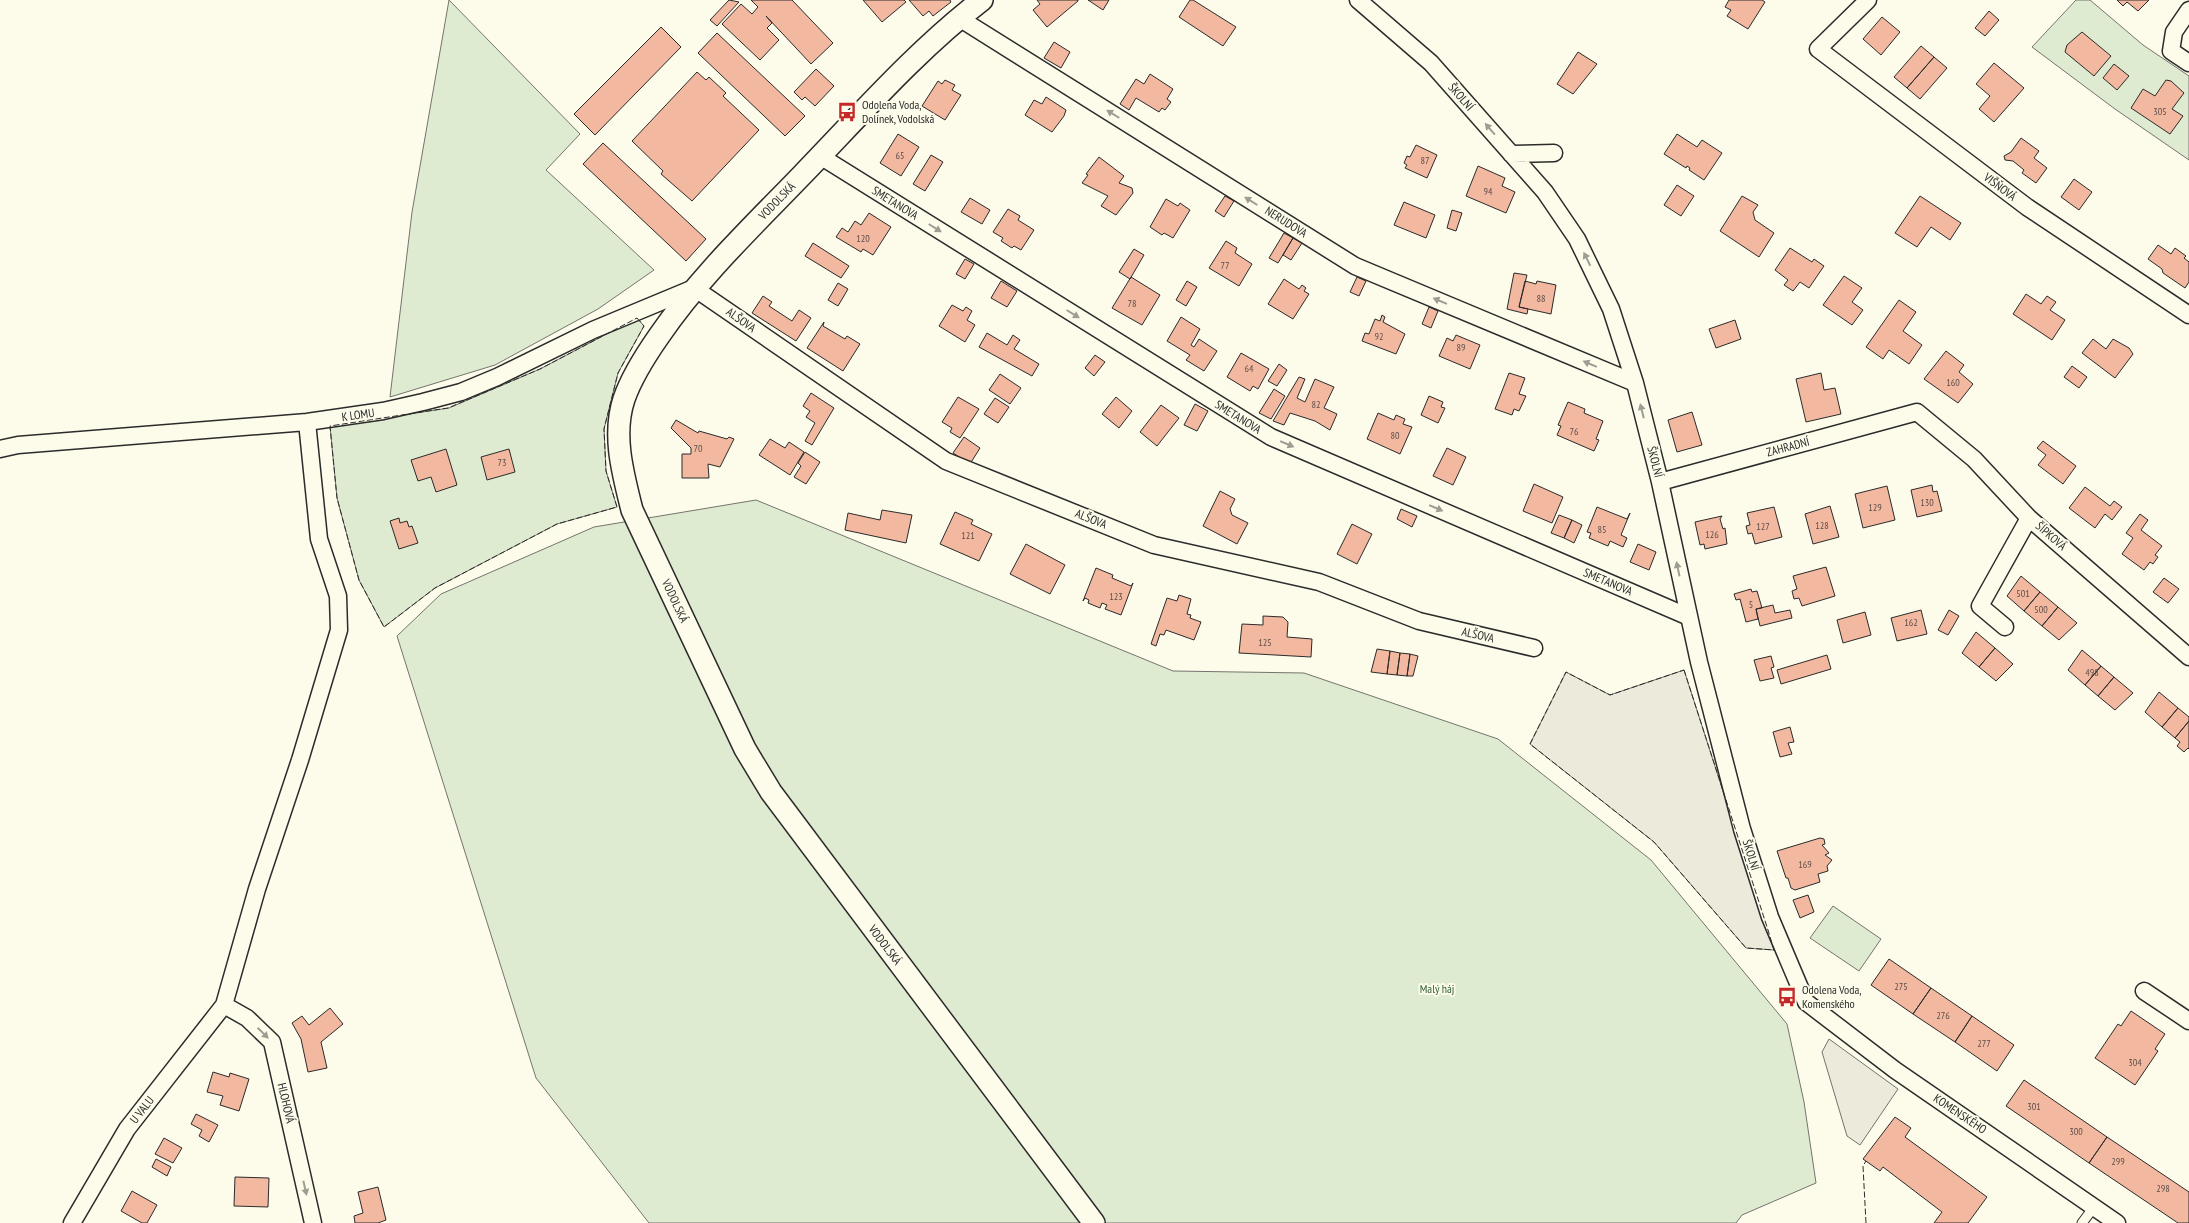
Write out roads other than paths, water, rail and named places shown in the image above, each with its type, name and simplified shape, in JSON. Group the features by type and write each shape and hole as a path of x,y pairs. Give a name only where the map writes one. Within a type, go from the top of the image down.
{"street":[{"name":"VODOLSKÁ","path":"982,0 959,18 901,73 694,288 647,353 624,399 618,431 622,470 632,510 745,749 771,792 1094,1223"},
{"name":"ŠKOLNÍ","path":"1358,0 1431,62 1544,192 1578,239 1611,310 1635,383 1660,482 1688,617 1742,829 1770,917 1806,1002"},
{"name":"VIŠŇOVÁ","path":"1859,2 1818,49 2026,207 2189,315"},
{"path":"2189,10 2174,32 2171,51 2189,63"},
{"name":"NERUDOVA","path":"959,18 1355,266 1635,383"},
{"path":"1511,154 1554,153"},
{"name":"SMETANOVA","path":"820,156 1271,438 1688,617"},
{"name":"K LOMU","path":"0,449 307,422 383,411 460,392 631,313 694,288"},
{"name":"ALŠOVA","path":"694,288 946,461 1154,545 1319,582 1418,621 1534,648"},
{"name":"ZAHRADNÍ","path":"1660,482 1917,412"},
{"name":"ŠÍPKOVÁ","path":"1917,412 1974,459 2029,518 2189,657"},
{"path":"224,1005 257,889 300,760 339,630 338,596 319,539 307,422"},
{"path":"2005,627 1980,606 2029,518"},
{"path":"2144,991 2189,1022"},
{"name":"KOMENSKÉHO","path":"1806,1002 1895,1070 2117,1223"},
{"name":"U VALU","path":"72,1223 127,1130 224,1005"},
{"name":"HLOHOVÁ","path":"224,1005 247,1018 272,1042 313,1223"}],"lane":[{"path":"2082,1223 2094,1207"}],"place":[{"name":"Odolena Voda, Dolínek, Vodolská","path":"847,112"},
{"name":"Odolena Voda, Komenského","path":"1787,997"}],"park label":[{"name":"Malý háj","path":"1437,989"}]}
